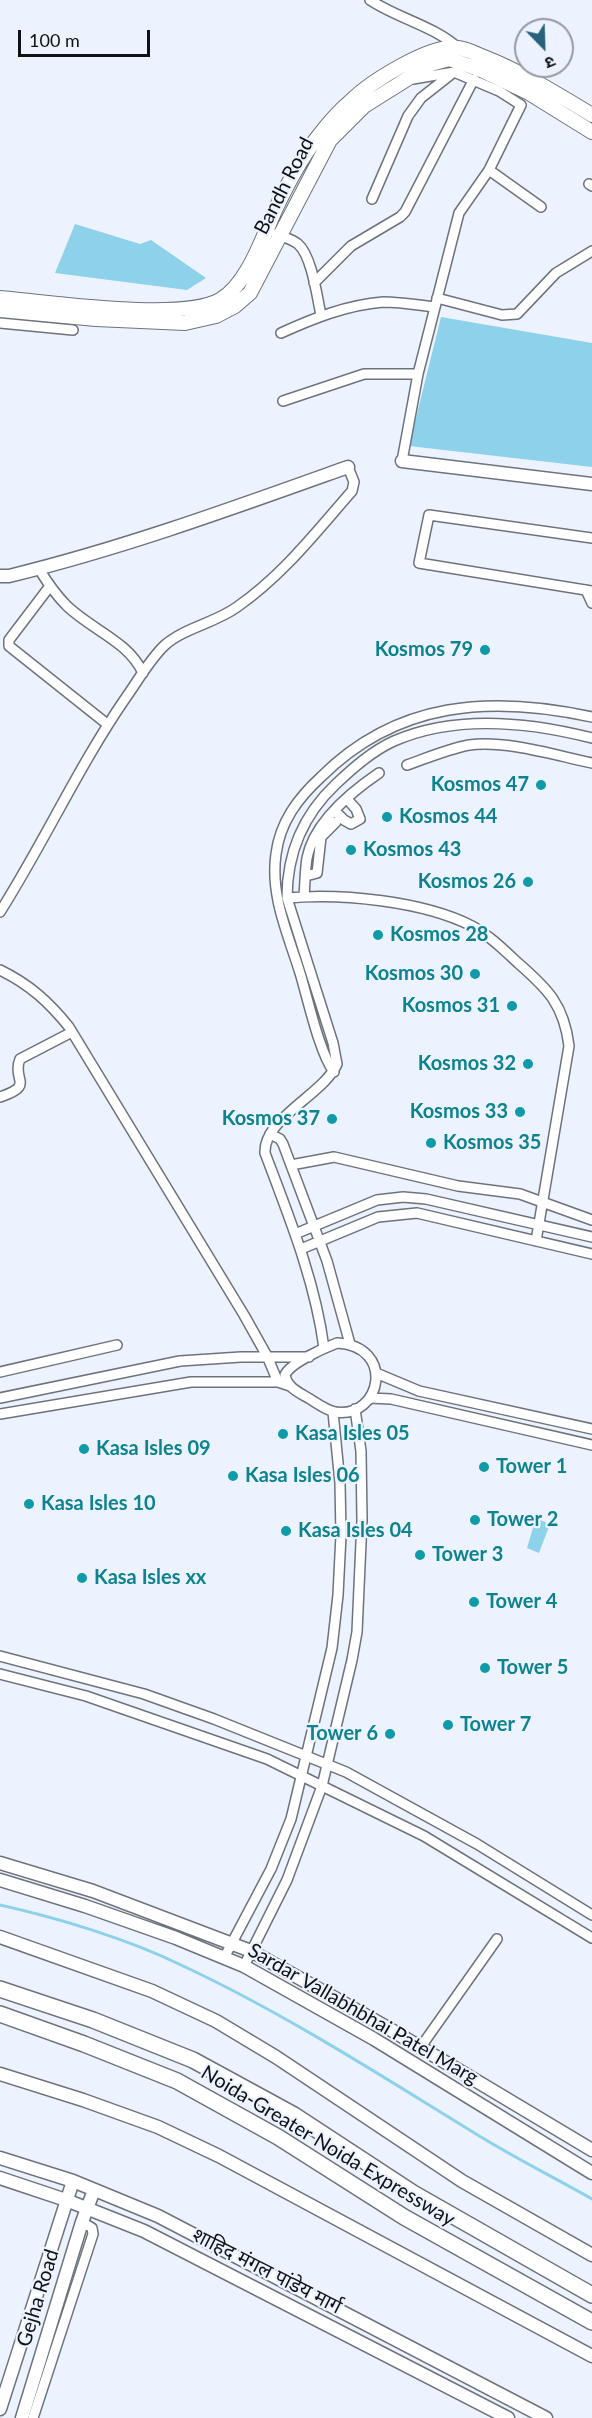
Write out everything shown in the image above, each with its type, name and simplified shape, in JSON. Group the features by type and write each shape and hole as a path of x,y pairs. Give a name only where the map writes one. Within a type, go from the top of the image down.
{"highway":[{"name":"Noida-Greater Noida Expressway","path":"0,1989 93,2020 193,2060 294,2115 413,2193 592,2295"},
{"name":"Noida-Greater Noida Expressway","path":"0,2014 177,2081 278,2137 404,2217 592,2322"}],"main road":[{"name":"Bandh Road","path":"0,298 135,310 202,307 222,299 242,280 282,197 316,139 352,100 408,62 447,47 458,48"},
{"path":"458,48 534,80 592,115"},
{"name":"Bandh Road","path":"0,310 96,319 185,323 216,316 235,306 250,293 330,140 364,106 431,64 448,59 460,62 529,93 592,132"}],"street":[{"path":"370,0 389,12 442,35 458,48"},
{"path":"372,199 408,116 421,98 454,72"},
{"path":"401,81 454,72 499,91 521,105 489,170 459,213 418,374 402,461 592,484"},
{"path":"314,283 351,246 405,212 474,79"},
{"path":"489,170 541,207"},
{"path":"266,230 296,242 301,247 314,283 321,315"},
{"path":"281,333 321,315 364,304 385,302 436,303 502,315 517,314 556,273 592,251"},
{"path":"0,322 73,330"},
{"path":"284,402 364,374 418,374"},
{"path":"0,576 39,569 199,519 348,467 354,482 352,491 309,543 258,591 217,621 177,637 165,645 107,724 0,912"},
{"path":"592,538 429,515 419,563 589,590 592,603"},
{"path":"39,569 50,586 75,613 134,655 143,673"},
{"path":"50,586 9,640 9,646 107,724"},
{"path":"493,723 499,706"},
{"path":"334,1072 329,1066 316,1027 283,922 276,891 276,854 280,835 290,812 304,793 337,760 394,725 427,713 462,707 499,706 541,709 592,717"},
{"path":"324,1348 301,1248 264,1145 270,1134 334,1072 337,1060 287,898 287,875 297,841 307,818 323,796 369,755 393,741 424,730 462,724 493,723 592,738"},
{"path":"407,765 467,746 481,744 498,744 592,763"},
{"path":"304,896 307,858 317,832 347,799 379,773"},
{"path":"335,811 347,823 360,819 356,809 347,799"},
{"path":"306,876 317,873 321,837 336,822"},
{"path":"287,898 304,896 368,899 448,915 491,939 543,985 556,1000 567,1025 569,1046 536,1241"},
{"path":"0,970 23,981 49,1003 72,1032 267,1356 278,1382"},
{"path":"0,1097 15,1092 19,1088 21,1083 18,1063 20,1059 72,1032"},
{"path":"270,1134 280,1139 320,1241 350,1344"},
{"path":"291,1165 334,1157 458,1186 520,1194 592,1220"},
{"path":"295,1234 377,1200 403,1197 426,1199 592,1237"},
{"path":"556,1229 561,1210"},
{"path":"301,1248 378,1217 417,1213 592,1254"},
{"path":"0,1414 191,1382 278,1382 290,1386 333,1412 346,1412 356,1409 370,1398 375,1386 376,1373 372,1360 363,1350 350,1344 337,1343 324,1348 286,1371 286,1380 290,1386"},
{"path":"0,1372 117,1345"},
{"path":"0,1398 180,1361 267,1356 309,1357"},
{"path":"376,1373 419,1390 592,1429"},
{"path":"370,1398 392,1399 592,1445"},
{"path":"244,1966 287,1880 322,1786 352,1660 357,1632 362,1479 356,1409"},
{"path":"224,1958 271,1869 291,1819 332,1648 341,1535 333,1412"},
{"path":"0,1656 160,1700 346,1772 477,1844 592,1915"},
{"path":"0,1674 86,1696 267,1760 424,1836 592,1938"},
{"path":"150,1719 160,1700"},
{"name":"Sardar Vallabhbhai Patel Marg","path":"0,1863 93,1890 251,1951 592,2150"},
{"name":"Sardar Vallabhbhai Patel Marg","path":"0,1880 85,1906 244,1966 374,2039 592,2173"},
{"path":"0,1937 152,1991 216,2021 276,2057 462,2181 592,2255"},
{"path":"420,2048 498,1939"},
{"path":"0,2074 158,2127 219,2156 592,2356"},
{"path":"0,2158 73,2181 158,2216 546,2418"},
{"name":"शाहिद मंगल पांडेय मार्ग","path":"0,2178 144,2230 508,2418"},
{"name":"Gejha Road","path":"0,2409 73,2181"},
{"name":"Gejha Road","path":"22,2418 33,2401 82,2222 93,2190"},
{"path":"33,2401 33,2418"}],"water":[{"path":"75,224 140,244 151,240 206,278 187,290 55,273"},
{"path":"441,317 592,343 592,467 409,446"},
{"path":"538,1519 550,1524 539,1553 527,1548 535,1521"}],"waterway":[{"path":"0,1905 116,1938 160,1955 220,1984 296,2025 495,2145 592,2199"}],"place":[{"name":"Kosmos 79","path":"485,650"},
{"name":"Kosmos 47","path":"541,785"},
{"name":"Kosmos 44","path":"387,817"},
{"name":"Kosmos 43","path":"351,850"},
{"name":"Kosmos 26","path":"528,882"},
{"name":"Kosmos 28","path":"378,935"},
{"name":"Kosmos 30","path":"475,974"},
{"name":"Kosmos 31","path":"512,1006"},
{"name":"Kosmos 32","path":"528,1064"},
{"name":"Kosmos 33","path":"520,1112"},
{"name":"Kosmos 37","path":"332,1119"},
{"name":"Kosmos 35","path":"431,1143"},
{"name":"Kasa Isles 05","path":"283,1434"},
{"name":"Kasa Isles 09","path":"84,1449"},
{"name":"Tower 1","path":"484,1467"},
{"name":"Kasa Isles 06","path":"233,1476"},
{"name":"Kasa Isles 10","path":"29,1504"},
{"name":"Tower 2","path":"475,1520"},
{"name":"Kasa Isles 04","path":"286,1531"},
{"name":"Tower 3","path":"420,1555"},
{"name":"Kasa Isles xx","path":"82,1578"},
{"name":"Tower 4","path":"474,1602"},
{"name":"Tower 5","path":"485,1668"},
{"name":"Tower 7","path":"448,1725"},
{"name":"Tower 6","path":"390,1734"}]}
